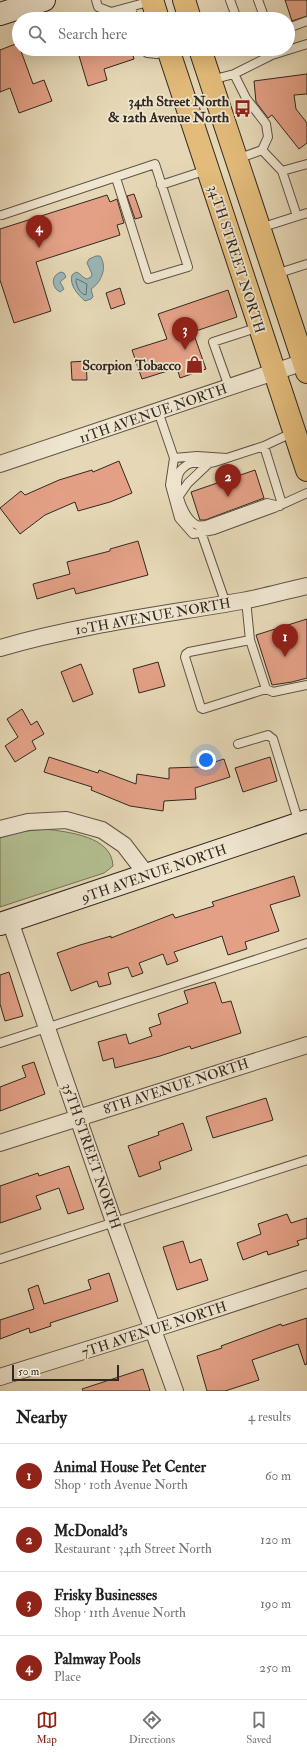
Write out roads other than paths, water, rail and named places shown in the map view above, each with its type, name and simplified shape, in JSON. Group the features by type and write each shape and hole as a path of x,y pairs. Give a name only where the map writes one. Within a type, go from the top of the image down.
{"highway":[{"path":"184,0 188,12"},
{"name":"34TH STREET NORTH","path":"170,56 307,470"},
{"path":"202,56 306,365"},
{"path":"208,169 237,160"}],"street":[{"path":"0,14 44,0"},
{"name":"11TH AVENUE NORTH","path":"0,464 275,372 306,365"},
{"name":"10TH AVENUE NORTH","path":"0,648 34,638 129,619 226,604 307,586"},
{"path":"0,829 28,822 66,820 102,830 124,845 147,876"},
{"name":"9TH AVENUE NORTH","path":"5,923 303,823"},
{"name":"35TH STREET NORTH","path":"5,923 47,1028 114,1222 154,1329 175,1391"},
{"name":"8TH AVENUE NORTH","path":"0,1143 307,1045"},
{"name":"7TH AVENUE NORTH","path":"0,1377 307,1279"}],"lane":[{"path":"96,0 98,7 111,12 131,7 154,7"},
{"path":"230,0 234,12"},
{"path":"258,0 262,12"},
{"path":"131,7 132,12"},
{"path":"295,25 307,21"},
{"path":"295,48 307,44"},
{"path":"210,80 234,74 270,56"},
{"path":"234,74 246,98 266,124 268,137 262,150 237,160"},
{"path":"262,150 282,171 297,216"},
{"path":"2,215 155,164 188,267 148,279 116,178"},
{"path":"282,171 307,164"},
{"path":"161,185 208,169"},
{"path":"260,228 307,213"},
{"path":"275,275 307,264"},
{"path":"229,387 212,342 260,326"},
{"path":"158,411 174,458 170,485 178,518 193,534 214,530 281,505 307,493"},
{"path":"179,496 188,483 208,464 264,446 294,431"},
{"path":"264,446 281,505"},
{"path":"174,458 197,456 227,458"},
{"path":"208,464 195,462 180,471 176,481 179,496 186,516 199,526 206,525 267,503 281,505"},
{"path":"201,532 226,604"},
{"path":"246,600 250,640 266,689"},
{"path":"250,640 189,652 186,654 185,657 200,708 203,710 266,689 273,692 307,685"},
{"path":"238,744 268,735 273,739 303,823"},
{"path":"0,1043 307,942"},
{"path":"0,1259 307,1160"}],"water":[{"path":"100,256 102,260 103,270 98,283 91,289 93,297 85,301 77,293 71,279 72,275 76,272 87,279 91,277 92,274 87,263 89,259"},
{"path":"61,272 64,273 66,277 60,282 64,289 60,292 54,286 53,281 56,275"}],"place":[{"name":"34th Street North & 12th Avenue North","path":"242,109"},
{"name":"Palmway Pools","path":"39,248"},
{"name":"Frisky Businesses","path":"185,350"},
{"name":"Scorpion Tobacco","path":"194,365"},
{"name":"McDonald's","path":"228,497"},
{"name":"Animal House Pet Center","path":"285,657"}]}
